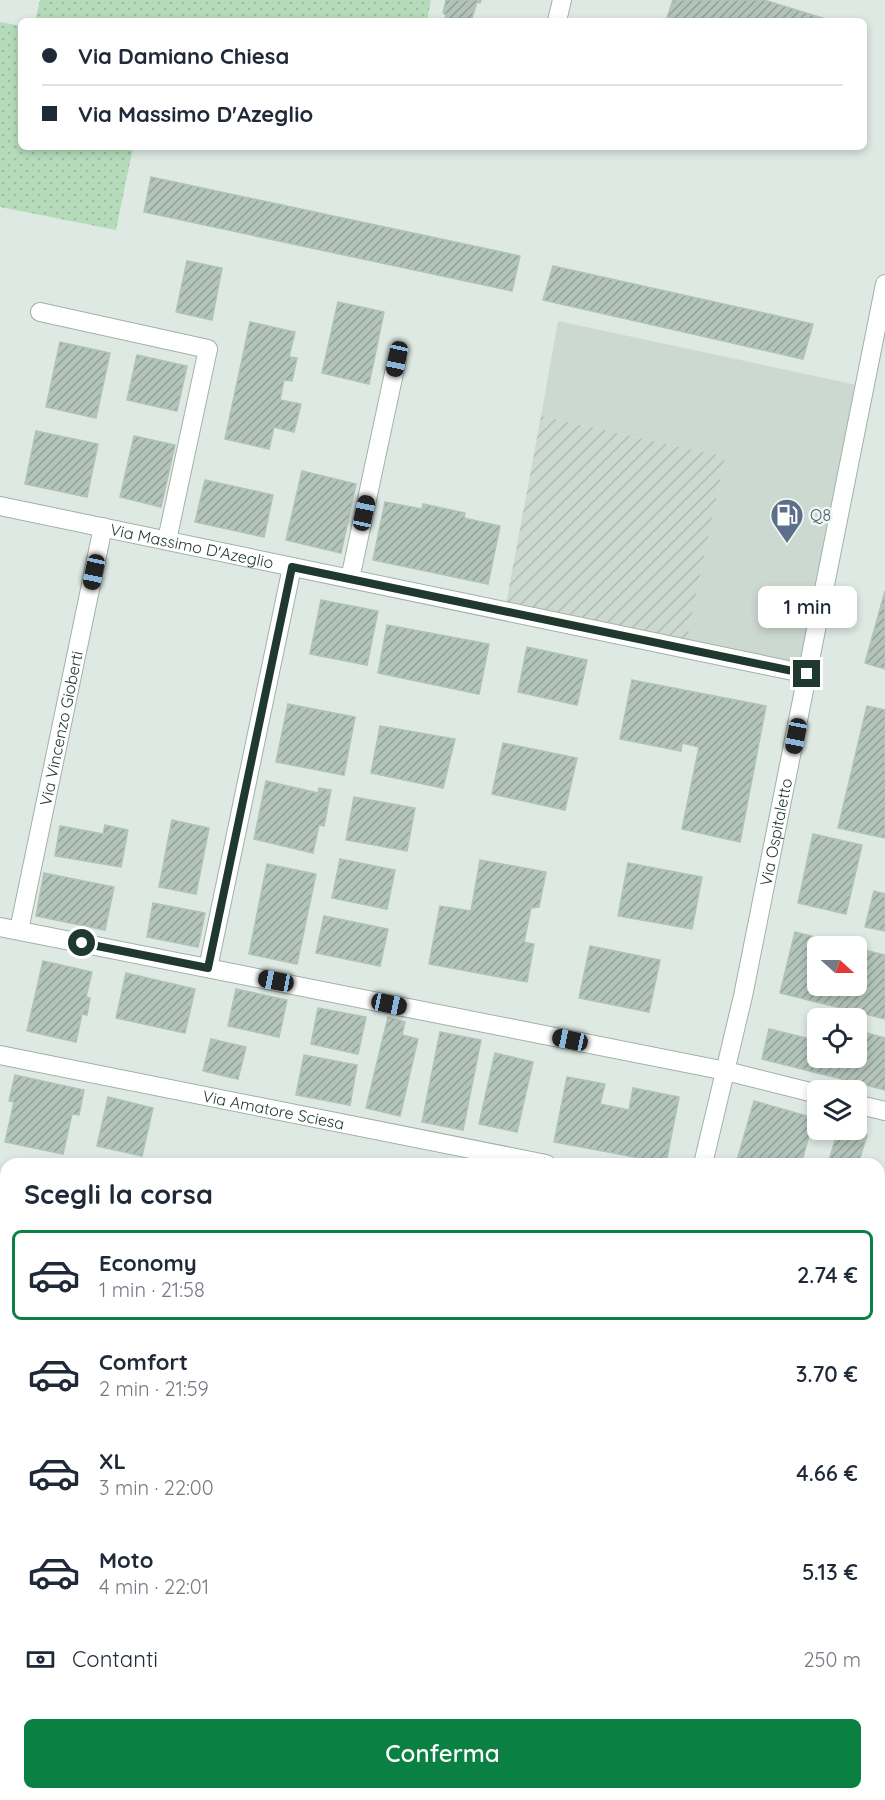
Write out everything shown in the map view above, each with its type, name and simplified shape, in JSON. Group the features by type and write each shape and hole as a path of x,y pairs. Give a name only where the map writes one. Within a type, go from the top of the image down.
{"street":[{"path":"558,18 562,0"},
{"name":"Via Ospitaletto","path":"704,1158 726,1071 780,813 885,284"},
{"path":"40,312 208,349 167,540"},
{"path":"350,579 397,359"},
{"name":"Via Massimo D'Azeglio","path":"0,506 807,674"},
{"name":"Via Vincenzo Gioberti","path":"19,930 103,527"},
{"path":"208,968 292,567"},
{"path":"0,927 726,1071 807,1091"},
{"name":"Via Amatore Sciesa","path":"0,1055 516,1158"},
{"path":"867,1107 885,1111"}],"shaded area":[{"path":"558,321 857,385 802,668 686,643 725,457 541,416"},
{"path":"541,416 725,457 686,643 506,604"}],"green space":[{"path":"40,0 431,0 428,18 36,18"},
{"path":"0,22 18,25 18,150 132,150 116,230 0,207"}],"building":[{"path":"446,0 481,0 480,3 477,2 472,18 445,18 446,15 443,13"},
{"path":"673,0 764,0 822,18 667,18"},
{"path":"151,177 520,256 512,291 144,212"},
{"path":"187,261 222,268 212,320 176,312"},
{"path":"553,266 813,324 803,359 543,300"},
{"path":"338,302 384,312 369,384 322,373"},
{"path":"250,322 295,332 289,357 297,358 292,381 284,380 280,400 301,404 294,432 274,427 269,449 225,439"},
{"path":"60,342 110,353 96,418 46,407"},
{"path":"137,355 187,366 177,411 127,400"},
{"path":"36,431 98,444 87,497 25,484"},
{"path":"134,436 175,445 161,507 120,497"},
{"path":"302,471 356,484 341,553 286,540"},
{"path":"205,480 273,495 264,537 195,522"},
{"path":"385,502 422,509 423,504 465,513 464,518 500,526 488,584 373,560"},
{"path":"885,591 885,669 865,663"},
{"path":"321,600 378,611 367,665 310,654"},
{"path":"387,625 489,644 479,694 378,673"},
{"path":"527,647 587,660 577,705 518,692"},
{"path":"632,680 766,706 740,842 682,829 699,747 682,743 681,751 620,739"},
{"path":"288,704 355,717 344,775 276,762"},
{"path":"867,706 885,710 885,838 838,828"},
{"path":"380,726 455,739 443,788 371,773"},
{"path":"503,743 577,758 565,810 492,794"},
{"path":"266,781 318,793 319,788 331,790 324,826 319,825 313,853 254,839"},
{"path":"354,797 415,808 407,851 346,840"},
{"path":"172,820 209,828 196,894 159,887"},
{"path":"105,825 128,830 121,867 55,856 60,826 103,834"},
{"path":"813,834 862,845 846,914 798,903"},
{"path":"340,859 395,870 387,909 332,898"},
{"path":"480,860 546,872 539,907 531,908 524,942 534,944 527,982 429,964 440,906 471,911"},
{"path":"628,863 702,877 692,929 618,916"},
{"path":"267,864 316,874 297,964 249,954"},
{"path":"44,873 114,887 105,930 36,916"},
{"path":"874,891 885,894 885,931 865,927"},
{"path":"153,903 205,913 198,947 147,937"},
{"path":"324,916 388,929 380,966 316,953"},
{"path":"795,932 811,936 807,936 807,996 867,996 867,951 885,955 885,1019 867,1015 867,1008 841,1008 780,993"},
{"path":"590,946 660,960 649,1012 579,998"},
{"path":"43,961 92,972 86,997 90,998 87,1015 82,1014 76,1042 27,1031"},
{"path":"126,973 195,989 185,1033 116,1018"},
{"path":"236,989 287,1000 279,1037 228,1026"},
{"path":"318,1008 366,1017 358,1054 311,1044"},
{"path":"388,1017 405,1022 402,1035 418,1039 400,1116 366,1108"},
{"path":"769,1029 807,1038 807,1068 867,1068 867,1033 885,1038 885,1090 867,1085 867,1080 845,1080 762,1059"},
{"path":"440,1032 481,1040 463,1130 422,1122"},
{"path":"211,1039 246,1047 238,1079 203,1071"},
{"path":"495,1053 533,1062 517,1132 479,1124"},
{"path":"304,1055 357,1065 350,1105 296,1095"},
{"path":"15,1075 84,1090 79,1115 72,1114 63,1154 5,1142 14,1102 9,1101"},
{"path":"567,1077 605,1084 600,1104 629,1110 633,1088 679,1097 667,1158 639,1158 554,1142"},
{"path":"108,1097 153,1108 142,1156 97,1146"},
{"path":"754,1101 807,1116 808,1140 803,1158 738,1158"},
{"path":"835,1140 865,1140 860,1158 830,1158"}],"place":[{"name":"Q8","path":"787,544"}],"route":[{"path":"82,943 208,968 292,567 807,674"}]}
